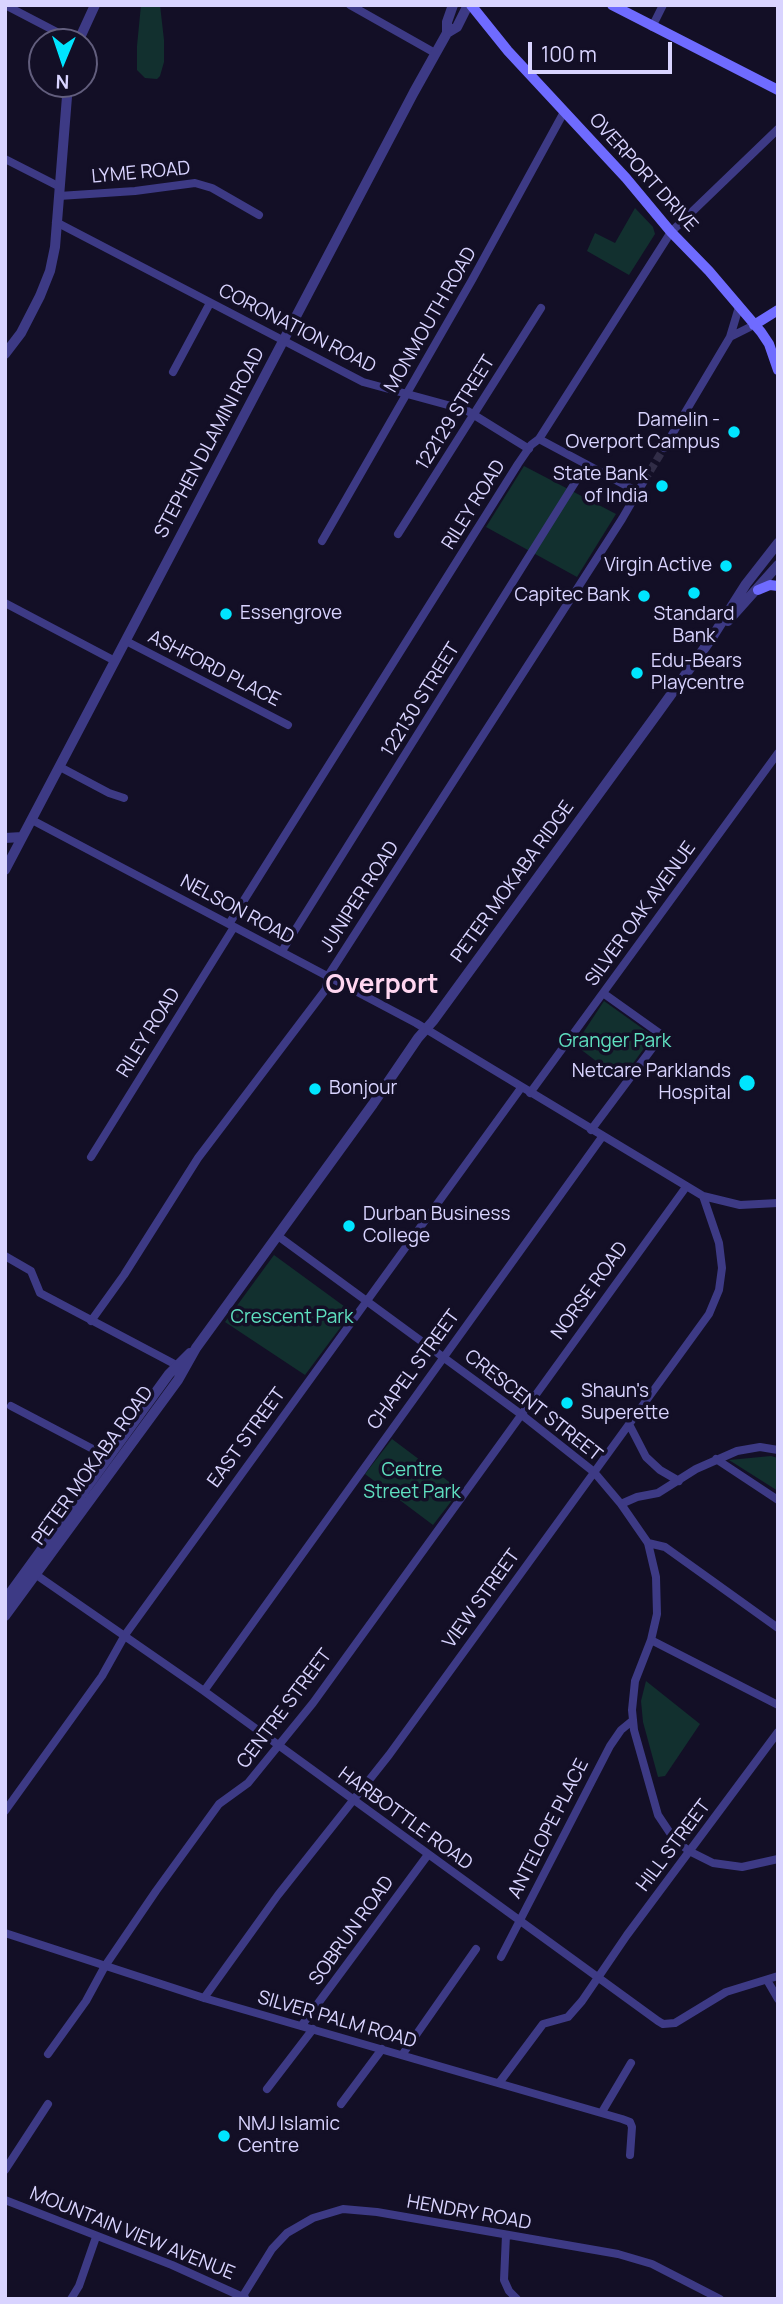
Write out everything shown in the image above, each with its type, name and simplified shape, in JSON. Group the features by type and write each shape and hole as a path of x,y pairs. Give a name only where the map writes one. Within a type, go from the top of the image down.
{"main road":[{"name":"OVERPORT DRIVE","path":"469,5 709,271 769,344 778,370"},
{"path":"612,5 778,90"},
{"path":"754,325 778,310"},
{"path":"758,590 769,585 778,586"}],"street":[{"path":"5,5 50,28"},
{"path":"84,28 95,5"},
{"path":"350,5 435,53"},
{"name":"STEPHEN DLAMINI ROAD","path":"447,33 447,22 453,5"},
{"name":"STEPHEN DLAMINI ROAD","path":"7,864 435,53 447,33 457,27 469,5"},
{"path":"652,27 663,5"},
{"path":"5,354 21,333 50,271 67,98"},
{"name":"MONMOUTH ROAD","path":"322,541 472,280 564,112"},
{"name":"RILEY ROAD","path":"91,1157 528,449 539,439 671,232 778,129"},
{"path":"5,159 59,191"},
{"name":"LYME ROAD","path":"59,191 135,191 195,183 212,188 259,215"},
{"name":"CORONATION ROAD","path":"56,222 363,382 474,414 528,449"},
{"path":"173,372 210,303"},
{"path":"664,448 730,337 739,307"},
{"name":"122129 STREET","path":"398,534 541,308"},
{"path":"730,337 754,325"},
{"path":"539,439 638,492"},
{"name":"122130 STREET","path":"282,951 586,465"},
{"name":"JUNIPER ROAD","path":"91,1321 124,1275 198,1158 324,993 328,976 644,481"},
{"name":"PETER MOKABA RIDGE","path":"180,1367 278,1236 418,1038 711,639 746,584 778,543"},
{"name":"PETER MOKABA RIDGE","path":"711,639 778,565"},
{"path":"5,603 115,661"},
{"name":"ASHFORD PLACE","path":"126,641 288,725"},
{"name":"SILVER OAK AVENUE","path":"530,1093 778,753"},
{"path":"60,767 109,793 124,797"},
{"name":"NELSON ROAD","path":"32,820 426,1030 703,1196 740,1205 778,1203"},
{"path":"5,838 22,837"},
{"path":"591,1130 662,1035 603,993"},
{"name":"EAST STREET","path":"5,1811 102,1676 125,1635 521,1088"},
{"name":"CHAPEL STREET","path":"204,1691 602,1137"},
{"name":"NORSE ROAD","path":"522,1415 686,1186"},
{"name":"VIEW STREET","path":"204,1998 278,1895 389,1755 630,1426 715,1303 719,1290 721,1256 703,1196"},
{"name":"CRESCENT STREET","path":"278,1236 522,1415 594,1472 621,1504 648,1543 654,1560 657,1614 651,1640 635,1681 632,1721 658,1815 674,1839 690,1852 713,1863 742,1867 778,1859"},
{"path":"5,1256 31,1271 40,1293 180,1367"},
{"name":"PETER MOKABA ROAD","path":"5,1600 108,1457 180,1367"},
{"name":"PETER MOKABA ROAD","path":"5,1616 78,1517 180,1367"},
{"path":"11,1406 108,1457"},
{"name":"CENTRE STREET","path":"48,2054 86,2001 105,1966 219,1804 248,1783 313,1703 522,1415"},
{"path":"630,1426 646,1457 660,1470 679,1481"},
{"path":"621,1504 637,1497 658,1493 716,1459 737,1451 774,1449 778,1438"},
{"path":"716,1459 778,1500"},
{"path":"68,1512 78,1517"},
{"path":"648,1543 665,1547 778,1628"},
{"name":"HARBOTTLE ROAD","path":"35,1574 204,1691 657,2021 668,2024 686,2019 726,1992 767,1980"},
{"path":"651,1640 778,1705"},
{"name":"ANTELOPE PLACE","path":"501,1957 610,1746 621,1730 632,1721"},
{"name":"HILL STREET","path":"499,2083 540,2027 572,2014 778,1732"},
{"name":"SOBRUN ROAD","path":"302,2025 427,1856"},
{"name":"SILVER PALM ROAD","path":"5,1933 204,1998 627,2120 631,2124 632,2141 629,2155"},
{"path":"402,2055 476,1949"},
{"path":"778,1976 767,1980 778,1999"},
{"path":"267,2089 313,2029"},
{"path":"341,2104 382,2049"},
{"path":"602,2112 631,2063"},
{"path":"5,2171 48,2104"},
{"name":"MOUNTAIN VIEW AVENUE","path":"5,2200 172,2266 243,2298"},
{"name":"HENDRY ROAD","path":"243,2298 272,2249 287,2233 313,2218 343,2209 377,2212 636,2259 662,2269 720,2299"},
{"path":"506,2235 504,2280 517,2299"},
{"path":"71,2299 79,2286 96,2237"}],"green space":[{"path":"141,5 160,5 164,62 157,79 145,78 137,70"},
{"path":"635,208 653,227 655,234 629,275 587,251 595,233 615,243"},
{"path":"524,466 616,514 577,577 486,527"},
{"name":"Granger Park","path":"604,1001 653,1036 621,1080 575,1045"},
{"name":"Crescent Park","path":"274,1255 352,1312 305,1375 225,1322"},
{"name":"Centre Street Park","path":"392,1439 460,1490 433,1525 365,1474"},
{"path":"771,1456 778,1458 778,1491 729,1460"},
{"path":"646,1681 700,1724 665,1776 658,1777 643,1722 641,1701"}],"tunnel":[{"path":"644,481 664,448"}],"place":[{"name":"Damelin - Overport Campus","path":"734,432"},
{"name":"State Bank of India","path":"662,486"},
{"name":"Virgin Active","path":"726,566"},
{"name":"Standard Bank","path":"694,593"},
{"name":"Capitec Bank","path":"644,596"},
{"name":"Essengrove","path":"226,614"},
{"name":"Edu-Bears Playcentre","path":"637,673"},
{"name":"Netcare Parklands Hospital","path":"747,1083"},
{"name":"Bonjour","path":"315,1089"},
{"name":"Durban Business College","path":"349,1226"},
{"name":"Shaun's Superette","path":"567,1403"},
{"name":"NMJ Islamic Centre","path":"224,2136"}],"district":[{"name":"Overport","path":"382,986"}]}
